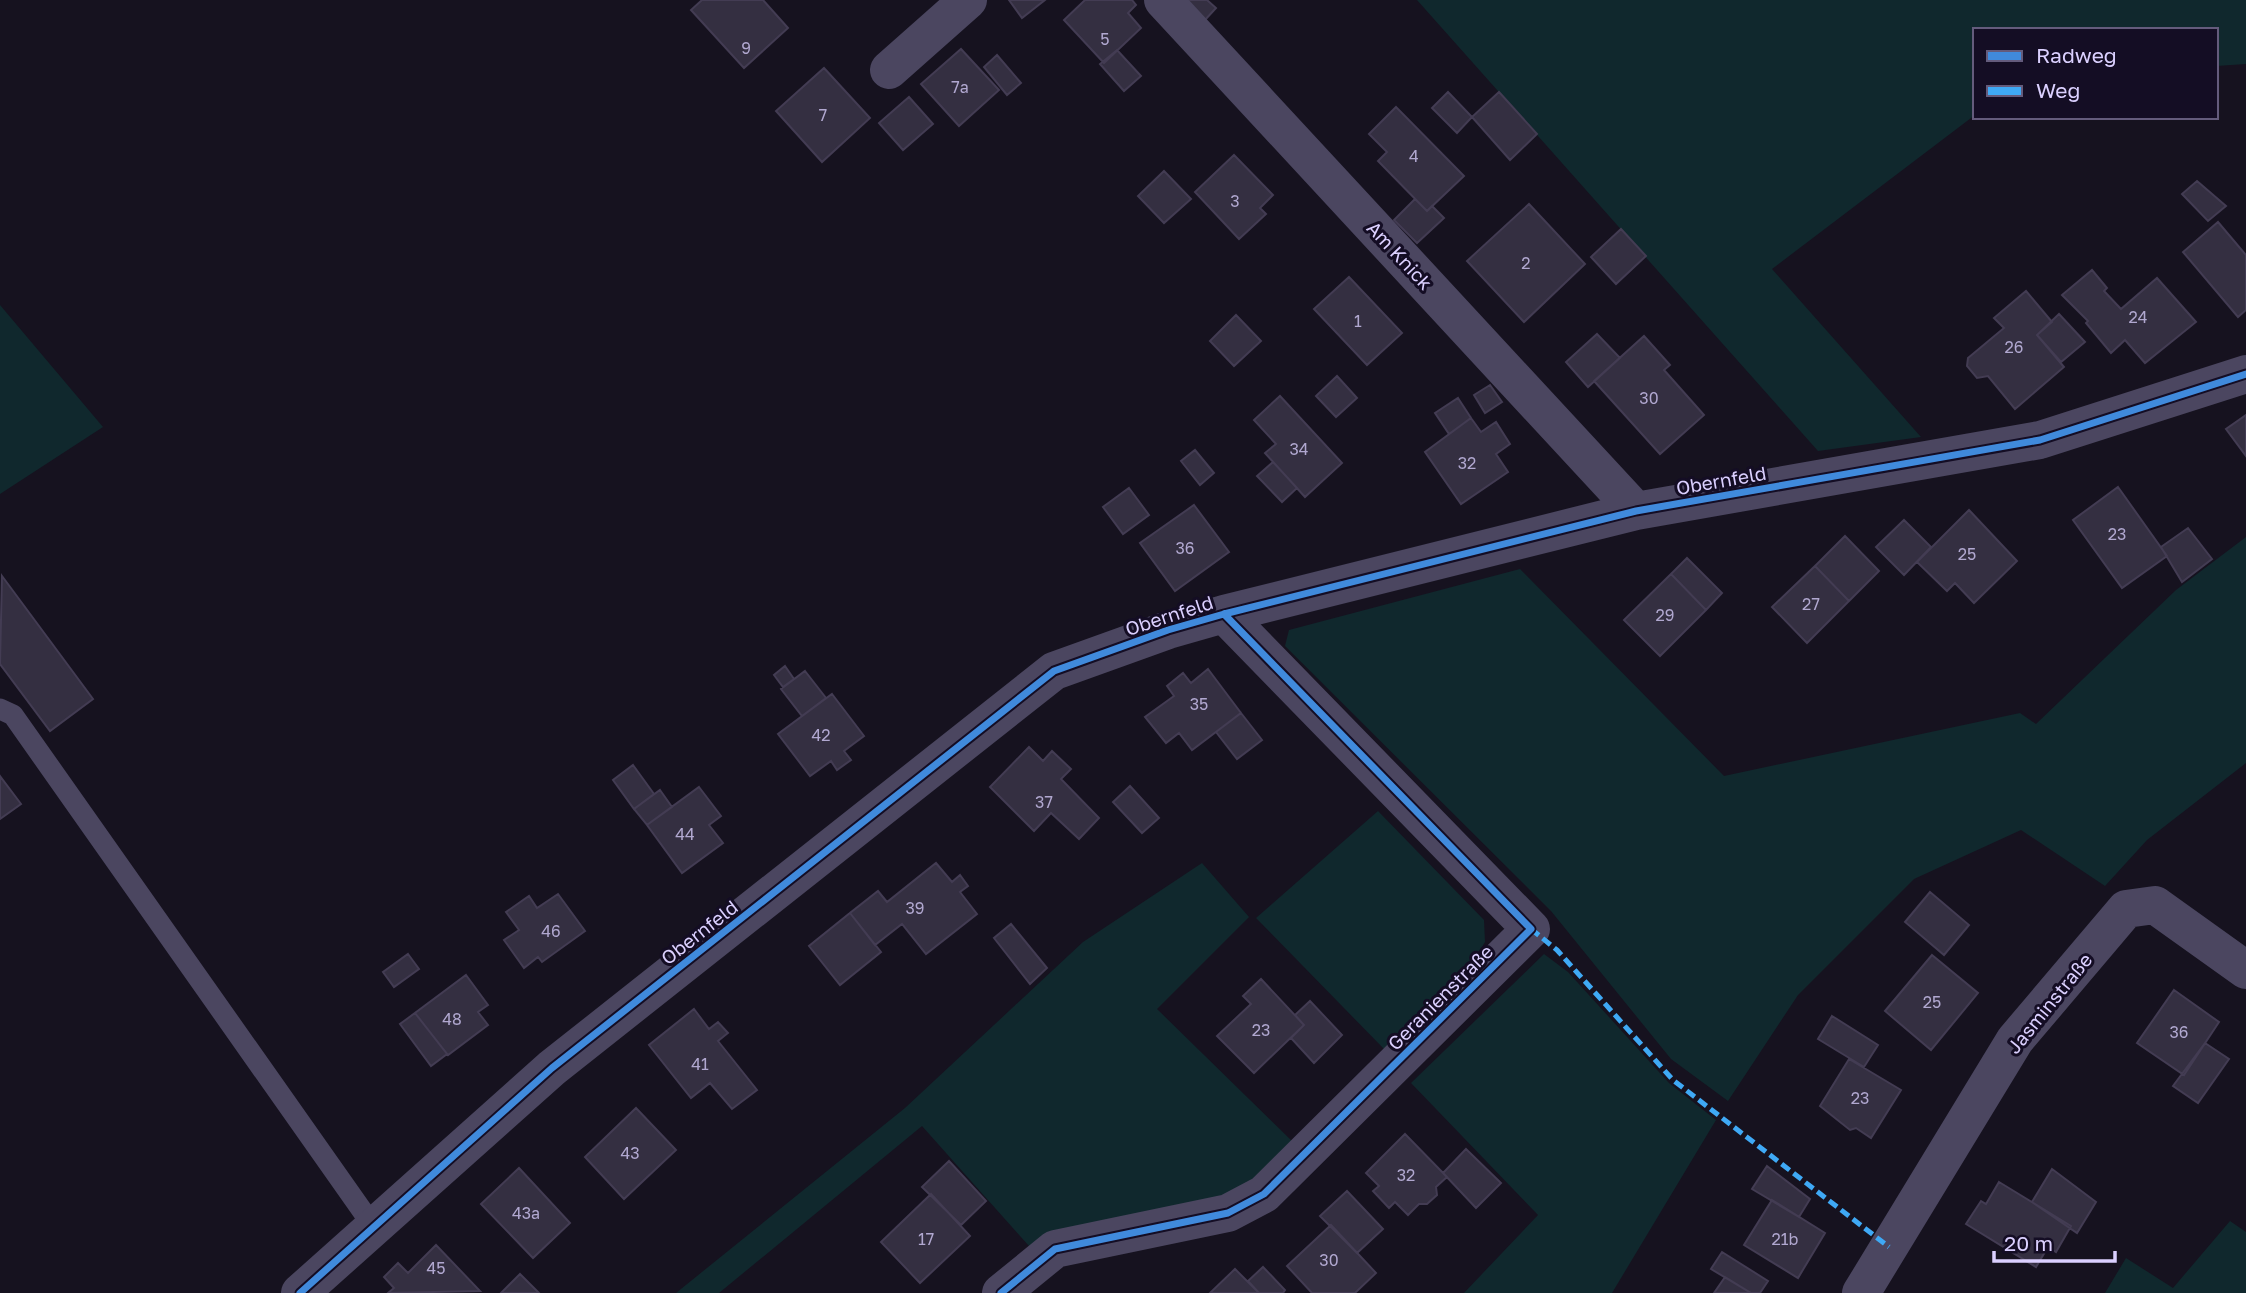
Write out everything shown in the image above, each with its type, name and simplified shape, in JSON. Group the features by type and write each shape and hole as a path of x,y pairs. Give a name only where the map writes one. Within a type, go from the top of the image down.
{"street":[{"path":"889,70 968,0"},
{"name":"Am Knick","path":"1163,0 1636,510"},
{"name":"Obernfeld","path":"300,1293 552,1068 1054,671 1168,630 1224,614 1636,510 2040,440 2246,374"},
{"name":"Geranienstraße","path":"1001,1293 1055,1249 1228,1213 1264,1194 1531,929 1224,614"},
{"name":"Jasminstraße","path":"1861,1293 2015,1040 2126,909 2155,905 2246,970"}],"lane":[{"path":"0,709 13,715 373,1227"}],"green space":[{"path":"1417,0 2246,0 2246,64 2218,66 2218,28 1973,28 1973,117 1772,269 1921,437 1818,451"},
{"path":"0,305 103,427 0,494"},
{"path":"2246,537 2246,763 2147,840 2105,886 2021,830 1914,879 1798,995 1728,1101 1671,1059 1551,911 1285,646 1289,630 1520,569 1724,776 2020,713 2036,724 2176,590"},
{"path":"1378,811 1484,920 1485,942 1470,966 1385,1050 1256,918"},
{"path":"1202,863 1249,917 1157,1009 1294,1143 1234,1197 1029,1246 922,1126 719,1293 676,1293 905,1108 1083,942"},
{"path":"1544,954 1568,972 1669,1083 1716,1120 1612,1293 1464,1293 1538,1215 1411,1083"},
{"path":"2230,1221 2246,1232 2246,1293 2105,1293 2126,1258 2173,1288"}],"building":[{"path":"702,0 763,0 788,28 744,68 691,10"},
{"path":"1009,0 1045,0 1022,18"},
{"path":"1085,0 1132,0 1136,5 1128,13 1141,28 1104,63 1064,20"},
{"path":"1182,0 1207,0 1216,8 1204,21"},
{"path":"961,49 999,90 959,126 921,84"},
{"path":"1117,50 1141,76 1124,91 1100,64"},
{"path":"997,55 1021,83 1007,95 984,67"},
{"path":"824,68 870,118 822,162 776,111"},
{"path":"1448,92 1472,117 1457,133 1432,108"},
{"path":"1499,92 1537,134 1510,160 1472,117"},
{"path":"909,97 933,124 903,150 879,123"},
{"path":"1396,107 1464,176 1427,211 1378,161 1387,152 1369,134"},
{"path":"1234,155 1273,195 1260,208 1266,214 1239,239 1195,192"},
{"path":"1164,171 1191,199 1164,223 1138,196"},
{"path":"2197,181 2226,206 2208,221 2182,194"},
{"path":"1415,199 1427,211 1432,206 1444,218 1417,243 1394,220"},
{"path":"1529,204 1585,264 1524,322 1467,261"},
{"path":"2218,222 2246,255 2246,310 2238,317 2183,252"},
{"path":"1621,229 1646,256 1616,284 1591,257"},
{"path":"2092,270 2107,288 2104,291 2121,309 2157,278 2196,322 2145,363 2125,340 2111,353 2086,323 2088,321 2062,295"},
{"path":"1349,277 1402,333 1367,365 1314,309"},
{"path":"2026,291 2052,322 2037,335 2064,367 2015,409 1988,376 1977,378 1967,366 1968,358 2004,328 1994,318"},
{"path":"2059,314 2085,342 2061,362 2037,335"},
{"path":"1236,315 1261,341 1234,366 1210,341"},
{"path":"1597,334 1620,358 1588,387 1566,362"},
{"path":"1644,336 1670,365 1664,370 1704,415 1660,454 1594,381"},
{"path":"1337,376 1357,398 1336,417 1316,396"},
{"path":"1490,385 1502,402 1485,413 1474,395"},
{"path":"1280,396 1342,463 1305,497 1265,453 1276,444 1254,420"},
{"path":"1458,398 1471,418 1449,434 1435,413"},
{"path":"2246,415 2246,456 2226,429"},
{"path":"1471,418 1481,432 1496,422 1510,444 1496,454 1508,472 1461,504 1425,452"},
{"path":"1195,450 1214,473 1200,485 1181,461"},
{"path":"1273,462 1297,488 1282,502 1257,476"},
{"path":"2118,487 2167,556 2122,588 2073,520"},
{"path":"1129,488 1149,515 1123,534 1103,507"},
{"path":"1194,505 1229,552 1175,591 1140,543"},
{"path":"1969,510 2017,561 1974,603 1955,583 1947,591 1917,562"},
{"path":"1904,520 1931,547 1904,575 1876,547"},
{"path":"2188,528 2212,559 2182,582 2161,547"},
{"path":"1845,536 1879,571 1849,601 1815,566"},
{"path":"1687,558 1722,593 1706,610 1671,574"},
{"path":"1815,566 1849,601 1807,643 1772,607"},
{"path":"1671,574 1706,610 1660,656 1624,620"},
{"path":"2,576 93,699 50,731 0,664"},
{"path":"785,666 794,679 783,687 774,675"},
{"path":"1208,669 1241,713 1192,750 1179,733 1166,743 1145,717 1174,696 1167,686 1183,673 1191,683"},
{"path":"805,671 826,698 802,716 781,689"},
{"path":"832,694 864,736 844,751 851,760 837,770 831,761 810,776 778,734"},
{"path":"1241,713 1262,740 1237,759 1216,732"},
{"path":"1029,747 1043,761 1052,751 1071,769 1061,779 1099,818 1079,839 1051,813 1034,831 990,787"},
{"path":"633,765 654,794 634,809 613,780"},
{"path":"0,776 21,804 0,819"},
{"path":"1130,786 1159,818 1142,833 1113,802"},
{"path":"699,787 721,816 709,825 723,843 682,873 647,825"},
{"path":"660,790 672,807 647,825 634,809"},
{"path":"936,863 952,882 960,875 968,886 960,892 977,914 926,954 902,924 875,945 850,913 878,891 887,902"},
{"path":"1930,892 1969,925 1944,955 1905,922"},
{"path":"558,894 585,931 542,962 538,957 524,968 504,940 519,930 506,912 529,896 537,908"},
{"path":"850,913 881,952 840,985 809,946"},
{"path":"1011,924 1047,968 1030,984 994,938"},
{"path":"408,954 419,969 394,987 383,972"},
{"path":"1932,955 1978,993 1931,1050 1885,1011"},
{"path":"466,975 488,1005 478,1012 488,1025 448,1055 415,1013"},
{"path":"1261,979 1304,1025 1254,1073 1217,1036 1251,1004 1243,996"},
{"path":"2174,990 2219,1022 2184,1075 2137,1043"},
{"path":"1310,1001 1342,1035 1314,1063 1291,1038 1304,1025 1295,1015"},
{"path":"694,1009 709,1029 718,1022 728,1033 718,1041 757,1090 732,1109 710,1083 691,1098 649,1045"},
{"path":"415,1013 447,1054 431,1066 400,1024"},
{"path":"1832,1016 1878,1045 1864,1067 1818,1039"},
{"path":"2205,1043 2229,1059 2198,1103 2173,1086"},
{"path":"1849,1059 1901,1090 1871,1138 1856,1128 1850,1130 1820,1106"},
{"path":"636,1108 676,1150 624,1199 585,1157"},
{"path":"1405,1134 1447,1177 1436,1187 1437,1195 1427,1204 1419,1204 1408,1215 1395,1202 1389,1208 1373,1191 1379,1186 1366,1173"},
{"path":"1466,1149 1501,1183 1476,1208 1443,1173"},
{"path":"949,1161 986,1201 961,1225 922,1187"},
{"path":"1767,1166 1810,1199 1799,1217 1752,1189"},
{"path":"519,1168 570,1223 533,1258 481,1204"},
{"path":"2052,1169 2096,1202 2077,1233 2032,1202"},
{"path":"1999,1182 2071,1226 2056,1252 2048,1247 2036,1267 1966,1224 1981,1201 1986,1204"},
{"path":"1347,1191 1383,1229 1357,1253 1320,1216"},
{"path":"931,1194 970,1236 920,1283 881,1242"},
{"path":"1772,1200 1825,1233 1798,1278 1744,1245"},
{"path":"1331,1225 1376,1273 1355,1293 1312,1293 1287,1266"},
{"path":"436,1245 480,1291 388,1293 394,1288 384,1277 398,1263 408,1273"},
{"path":"1722,1252 1768,1281 1760,1293 1751,1293 1711,1269"},
{"path":"1263,1267 1285,1290 1283,1293 1259,1293 1248,1281"},
{"path":"1235,1269 1259,1293 1210,1293"},
{"path":"520,1274 539,1293 501,1293"},
{"path":"1725,1277 1751,1293 1714,1293"}],"marked path":[{"path":"1531,929 1557,950 1673,1080 1889,1247"}],"cycle path":[{"path":"300,1293 552,1068 1054,671 1168,630 1224,614 1636,511 2040,440 2246,374"},
{"path":"1001,1293 1055,1249 1228,1213 1264,1194 1531,929 1224,614"}]}
